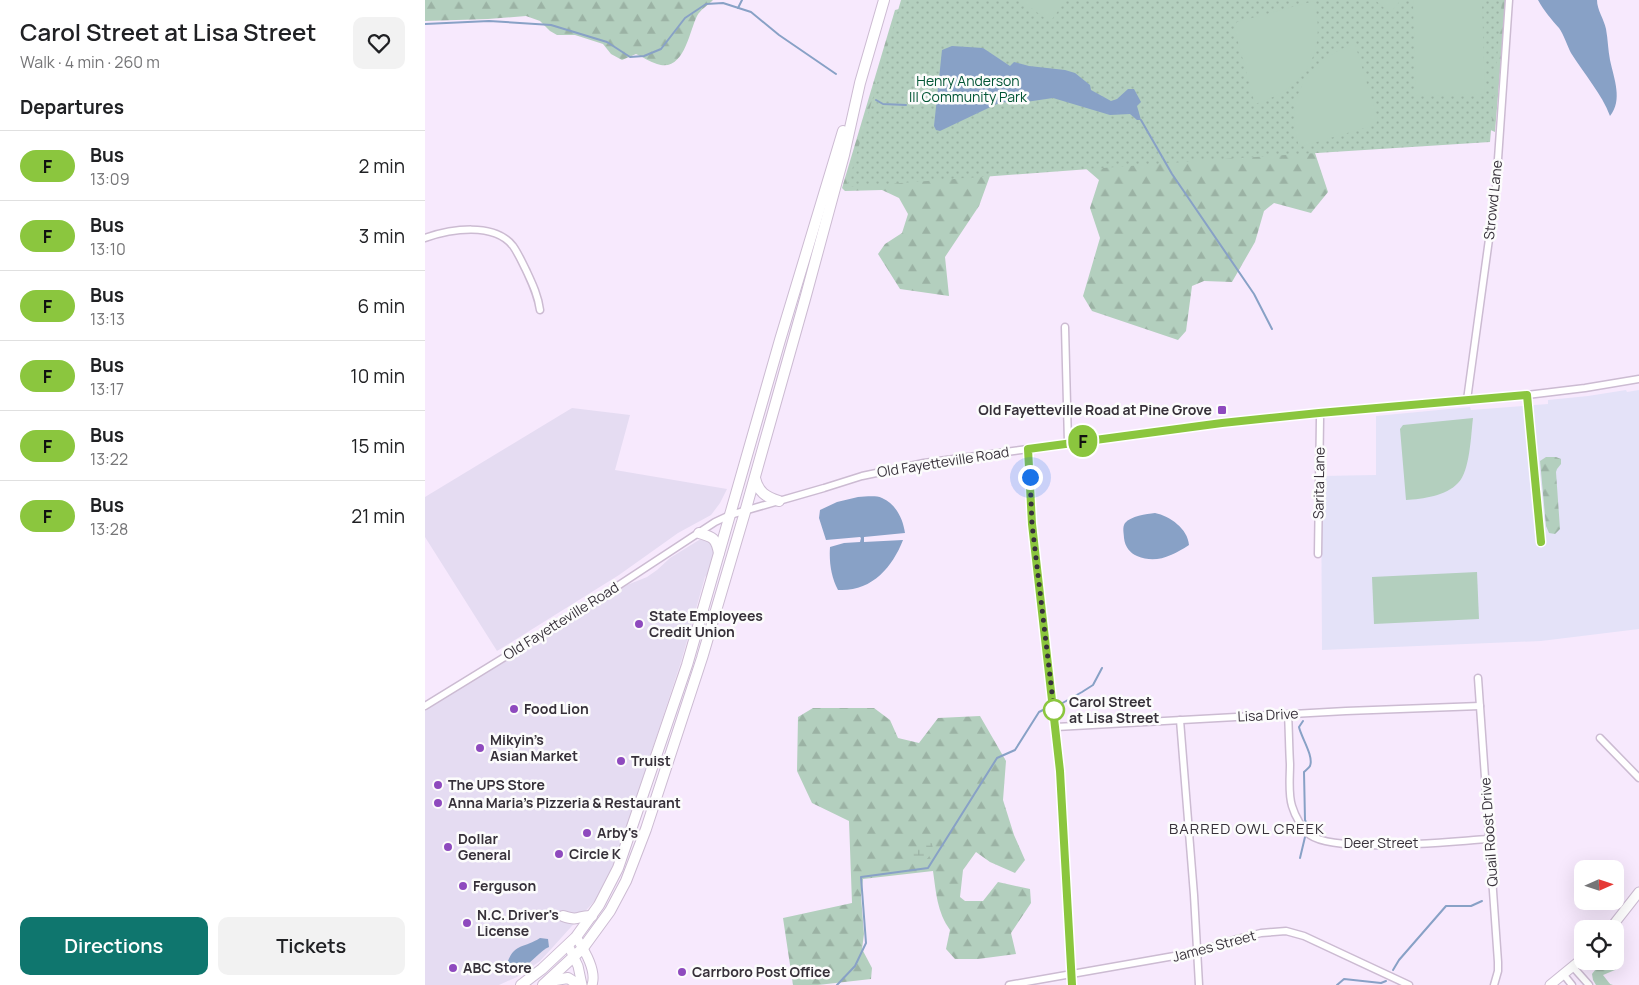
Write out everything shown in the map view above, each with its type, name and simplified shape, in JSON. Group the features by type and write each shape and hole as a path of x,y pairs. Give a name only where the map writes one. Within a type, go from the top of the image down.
{"highway":[{"path":"546,983 575,957 600,926 619,897 643,838 702,658 745,512 805,300 844,155 860,83 884,0"},
{"path":"521,985 542,969 572,941 592,916 613,877 629,835 687,665 780,340 848,114 860,83"},
{"path":"754,476 761,492 767,497 779,501"},
{"path":"699,533 712,537 719,554"},
{"path":"563,916 576,920 586,915 592,916"},
{"path":"546,983 568,978 581,985"}],"main road":[{"path":"1617,920 1639,892"},
{"path":"572,941 583,948 592,971 592,985"},
{"path":"572,941 581,985"},
{"path":"1550,985 1573,967"}],"street":[{"name":"Strowd Lane","path":"1467,400 1495,188 1509,0"},
{"path":"425,238 470,229 495,233 506,239 513,246 539,298 540,310"},
{"path":"1065,327 1068,443"},
{"name":"Old Fayetteville Road","path":"425,706 581,610 715,522 729,515 745,512 849,479 924,463 1222,423 1585,388 1639,379"},
{"name":"Sarita Lane","path":"1318,554 1319,413"},
{"path":"1028,449 1032,524 1060,771 1072,985"},
{"name":"Quail Roost Drive","path":"1479,678 1498,971 1494,985"},
{"name":"Lisa Drive","path":"1056,727 1288,714 1481,706"},
{"name":"Deer Street","path":"1288,714 1290,795 1295,813 1303,828 1310,835 1332,842 1364,845 1489,839"},
{"path":"1180,720 1199,985"},
{"path":"1600,738 1639,778"},
{"name":"James Street","path":"1009,985 1197,952 1252,935 1296,932 1409,985"},
{"path":"1573,967 1589,985"},
{"path":"1564,975 1572,985"}],"shaded area":[{"path":"1626,390 1627,392 1639,390 1639,629 1541,641 1322,650 1321,476 1376,475 1376,416 1470,407 1471,410 1548,404 1548,400"},
{"path":"572,408 630,415 615,470 727,489 711,515 678,533 619,575 497,651 425,537 425,497"},
{"path":"707,539 714,547 714,554 708,574 705,577 681,662 632,811 612,868 599,896 540,961 517,977 499,985 425,985 425,710 627,585 647,577 670,558 699,540"}],"green space":[{"path":"425,0 713,0 697,16 688,41 679,57 674,63 666,65 654,63 636,54 622,60 611,54 603,44 575,35 557,35 540,21 526,16 425,21"},
{"name":"Henry Anderson III Community Park","path":"901,0 1502,0 1490,142 1224,159 847,187"},
{"path":"1025,0 1066,0 1050,22 1023,2"},
{"name":"Henry Anderson III Community Park","path":"1212,0 1314,150 1328,192 1311,213 1274,203 1264,211 1255,242 1232,282 1204,281 1192,286 1186,331 1178,340 1092,311 1083,296 1100,238 1090,208 1099,180 1077,161 999,151 979,206 945,257 949,296 900,289 878,254 885,244 902,233 908,214 899,198 882,190 845,191 842,188 895,10 903,8"},
{"path":"1375,0 1401,0 1390,13"},
{"path":"1413,0 1482,0 1485,94 1416,96"},
{"path":"1496,0 1506,0 1495,132 1486,128"},
{"path":"1314,1 1317,37 1309,66 1300,78 1288,88 1273,97 1255,104 1234,27 1237,22"},
{"path":"1355,44 1378,120 1375,125 1299,147 1294,123 1295,107 1298,94 1304,82 1320,63 1331,55"},
{"path":"1473,418 1467,462 1462,478 1458,483 1441,494 1427,498 1406,500 1400,429 1403,425"},
{"path":"1546,457 1561,459 1561,464 1556,472 1560,529 1555,534 1549,533 1546,526 1540,461"},
{"path":"1477,572 1479,619 1374,624 1372,577"},
{"path":"813,708 874,708 890,720 898,738 919,743 938,718 980,716 1006,761 1003,800 1014,835 1025,860 1015,873 990,862 976,852 963,870 960,897 965,901 983,901 998,882 1030,889 1031,903 1011,933 1016,954 978,959 955,959 946,949 950,930 942,916 936,894 933,871 863,879 861,896 864,934 862,949 872,968 871,979 818,985 793,985 783,918 852,903 849,821 812,803 797,771 798,717"},
{"path":"926,841 933,844 930,855 926,860 916,865 909,860 911,851"},
{"path":"1595,970 1615,970 1603,975 1613,985 1596,985 1592,974"}],"water":[{"path":"1538,0 1597,0 1606,29 1617,96 1614,110 1610,116 1598,92 1571,53 1561,31"},
{"path":"952,46 983,48 1010,66 1014,62 1075,73 1090,85 1091,90 1111,101 1117,99 1128,89 1134,89 1141,102 1137,106 1141,120 1137,120 1130,114 1110,115 1053,98 1019,103 1001,102 940,131 936,130 934,126 942,50"},
{"path":"858,497 882,498 891,504 903,522 905,533 864,537 864,542 903,540 893,560 879,576 861,587 850,590 838,590 831,569 830,547 844,543 860,542 861,538 826,540 819,518 820,510 837,502"},
{"path":"1155,513 1177,524 1188,539 1189,545 1164,558 1157,559 1137,556 1130,551 1125,541 1123,528 1125,523 1135,517"},
{"path":"540,938 548,939 549,947 522,968 510,967 508,961 517,948"}],"waterway":[{"path":"738,8 742,0"},
{"path":"425,24 489,21 551,25 607,42 630,57 644,56 661,49 685,18 706,4 723,3 751,12 779,35 836,74"},
{"path":"876,100 883,104 906,105"},
{"path":"1141,120 1172,174 1254,294 1272,329"},
{"path":"1059,705 1093,685 1102,668"},
{"path":"837,985 855,966 866,943 861,877 928,868 997,758 1015,750 1039,712 1049,707"},
{"path":"1303,721 1299,727 1311,762 1310,767 1304,772 1305,820 1308,826"},
{"path":"1300,858 1305,837"},
{"path":"1393,970 1399,960 1446,906 1471,906 1482,901"},
{"path":"1337,985 1344,979 1381,983 1386,981"}],"bus line":[{"name":"F","path":"1072,985 1060,771 1032,524 1028,449 1222,423 1527,395 1541,542"}],"place":[{"name":"Old Fayetteville Road at Pine Grove","path":"1222,410"},
{"name":"State Employees Credit Union","path":"639,624"},
{"name":"Food Lion","path":"514,709"},
{"name":"Carol Street at Lisa Street","path":"1054,710"},
{"name":"Mikyin’s Asian Market","path":"480,748"},
{"name":"Truist","path":"621,761"},
{"name":"The UPS Store","path":"438,785"},
{"name":"Anna Maria's Pizzeria & Restaurant","path":"438,803"},
{"name":"Arby's","path":"587,833"},
{"name":"Dollar General","path":"448,847"},
{"name":"Circle K","path":"559,854"},
{"name":"Ferguson","path":"463,886"},
{"name":"N.C. Driver's License","path":"467,923"},
{"name":"ABC Store","path":"453,968"},
{"name":"Carrboro Post Office","path":"682,972"}],"district":[{"name":"BARRED OWL CREEK","path":"1247,829"}],"route":[{"path":"1030,477 1032,524 1054,710"}]}
